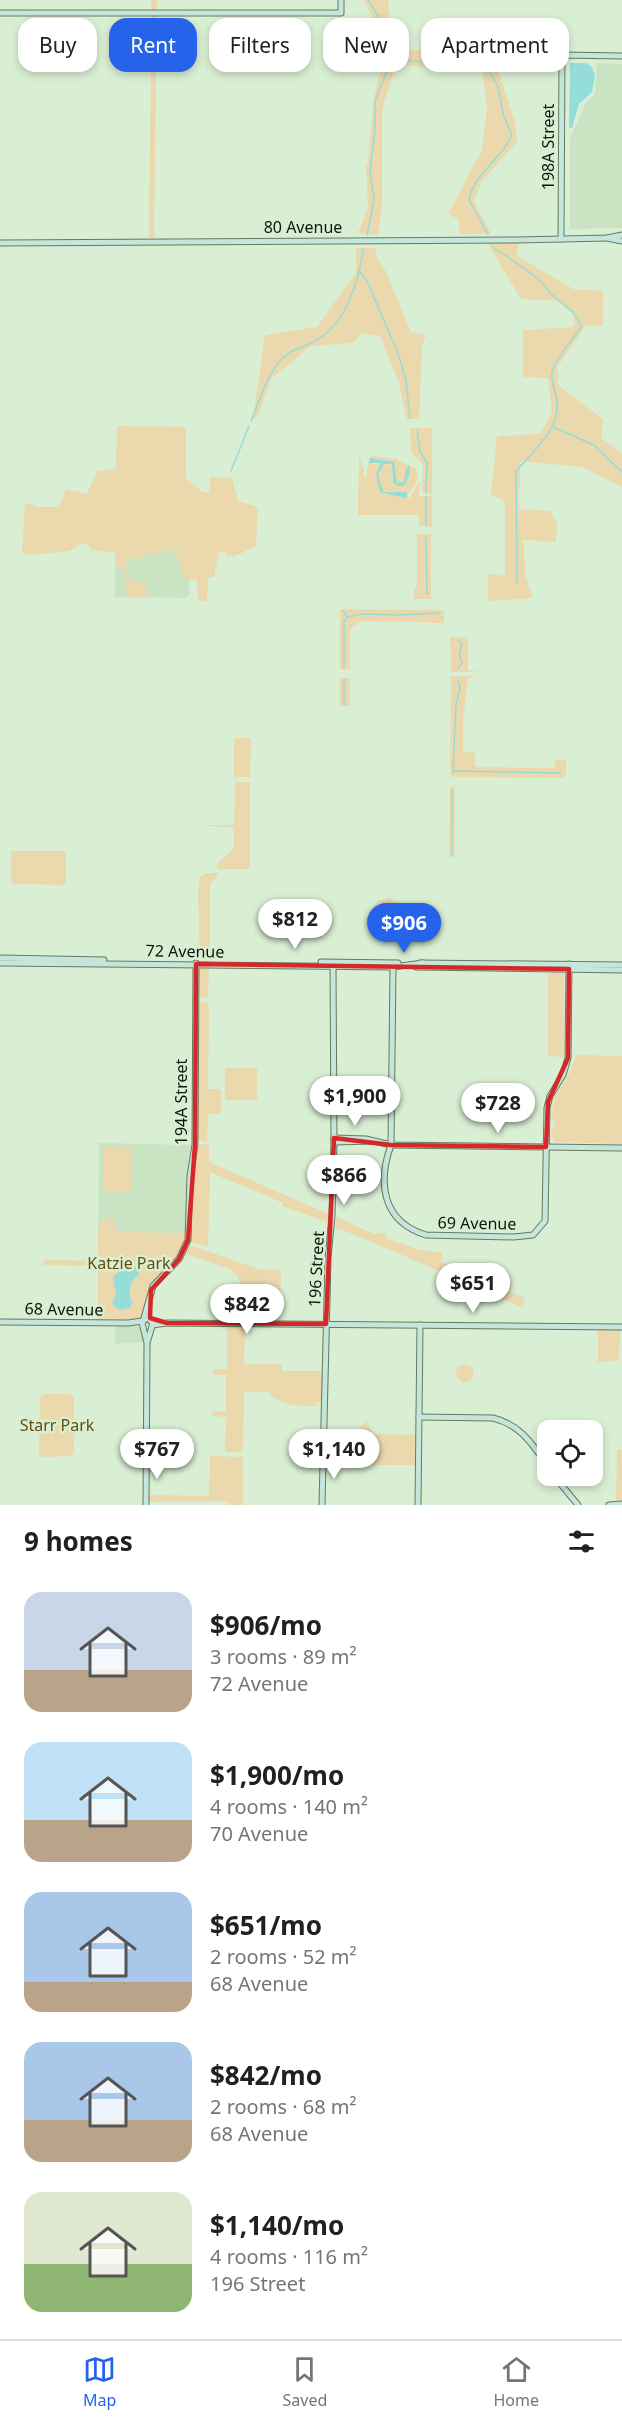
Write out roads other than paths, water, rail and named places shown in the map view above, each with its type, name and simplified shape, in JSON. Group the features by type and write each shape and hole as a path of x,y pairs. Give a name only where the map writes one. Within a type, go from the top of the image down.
{"street":[{"path":"0,13 341,13 341,0"},
{"name":"198A Street","path":"561,239 562,56 622,56"},
{"name":"80 Avenue","path":"0,243 561,239 607,238 622,235"},
{"name":"80 Avenue","path":"607,238 622,241"},
{"name":"72 Avenue","path":"0,961 39,963 113,960 262,965 569,967 622,965"},
{"name":"72 Avenue","path":"0,961 288,962 393,967 441,966 443,964 622,970"},
{"path":"262,965 288,962"},
{"name":"194A Street","path":"147,1323 147,1301 156,1282 179,1259 188,1243 190,1176 195,1152 196,963"},
{"name":"196 Street","path":"322,1505 326,1324 334,1140 333,964"},
{"path":"391,1145 393,967"},
{"path":"546,1147 548,1102 565,1071 568,1058 569,967"},
{"path":"334,1140 366,1139 391,1145 622,1148"},
{"name":"69 Avenue","path":"391,1145 386,1160 386,1196 391,1212 412,1231 426,1235 518,1237 534,1235 545,1221 546,1147"},
{"name":"68 Avenue","path":"0,1322 622,1327"},
{"path":"146,1505 147,1323"},
{"path":"418,1505 420,1325"},
{"path":"419,1417 494,1418 505,1421 522,1432 537,1452"},
{"path":"562,1486 578,1505"},
{"path":"609,1505 622,1504"}],"water":[{"path":"570,63 586,63 592,67 595,76 592,92 579,104 572,128 569,128"},
{"path":"370,458 394,462 397,483 404,482 409,465 409,476 403,486 397,486 393,482 392,464 384,464 378,475 383,491 404,492 407,493 407,497 380,492 376,474 381,463 369,463"},
{"path":"128,1264 138,1269 139,1275 133,1280 130,1288 132,1303 130,1308 119,1310 112,1304 116,1294 113,1277"}],"waterway":[{"path":"367,235 374,200 370,170 375,132 375,101 394,53 390,35 368,0"},
{"path":"409,60 472,63 482,66 490,73 498,87 504,117 512,135 476,182 469,200 488,234"},
{"path":"493,247 541,282 549,292 572,311 581,327 558,358 553,369 552,381 557,412 550,431 516,471 517,582"},
{"path":"251,421 267,383 279,362 291,352 326,334 343,313 354,288 363,249"},
{"path":"359,271 366,279 399,356 406,381 410,418"},
{"path":"231,471 249,426"},
{"path":"553,427 594,445 622,472"},
{"path":"417,431 420,452 427,463 426,492"},
{"path":"426,498 426,525"},
{"path":"426,537 427,594"},
{"path":"343,611 347,616"},
{"path":"347,617 362,614 440,613"},
{"path":"344,668 344,622 347,617"},
{"path":"458,669 462,662 459,654 462,644 459,640"},
{"path":"344,679 344,705"},
{"path":"453,773 456,704 460,689 458,679"},
{"path":"454,771 561,773"},
{"path":"452,790 452,856"}],"park label":[{"name":"Katzie Park","path":"129,1263"},
{"name":"Starr Park","path":"57,1425"}]}
